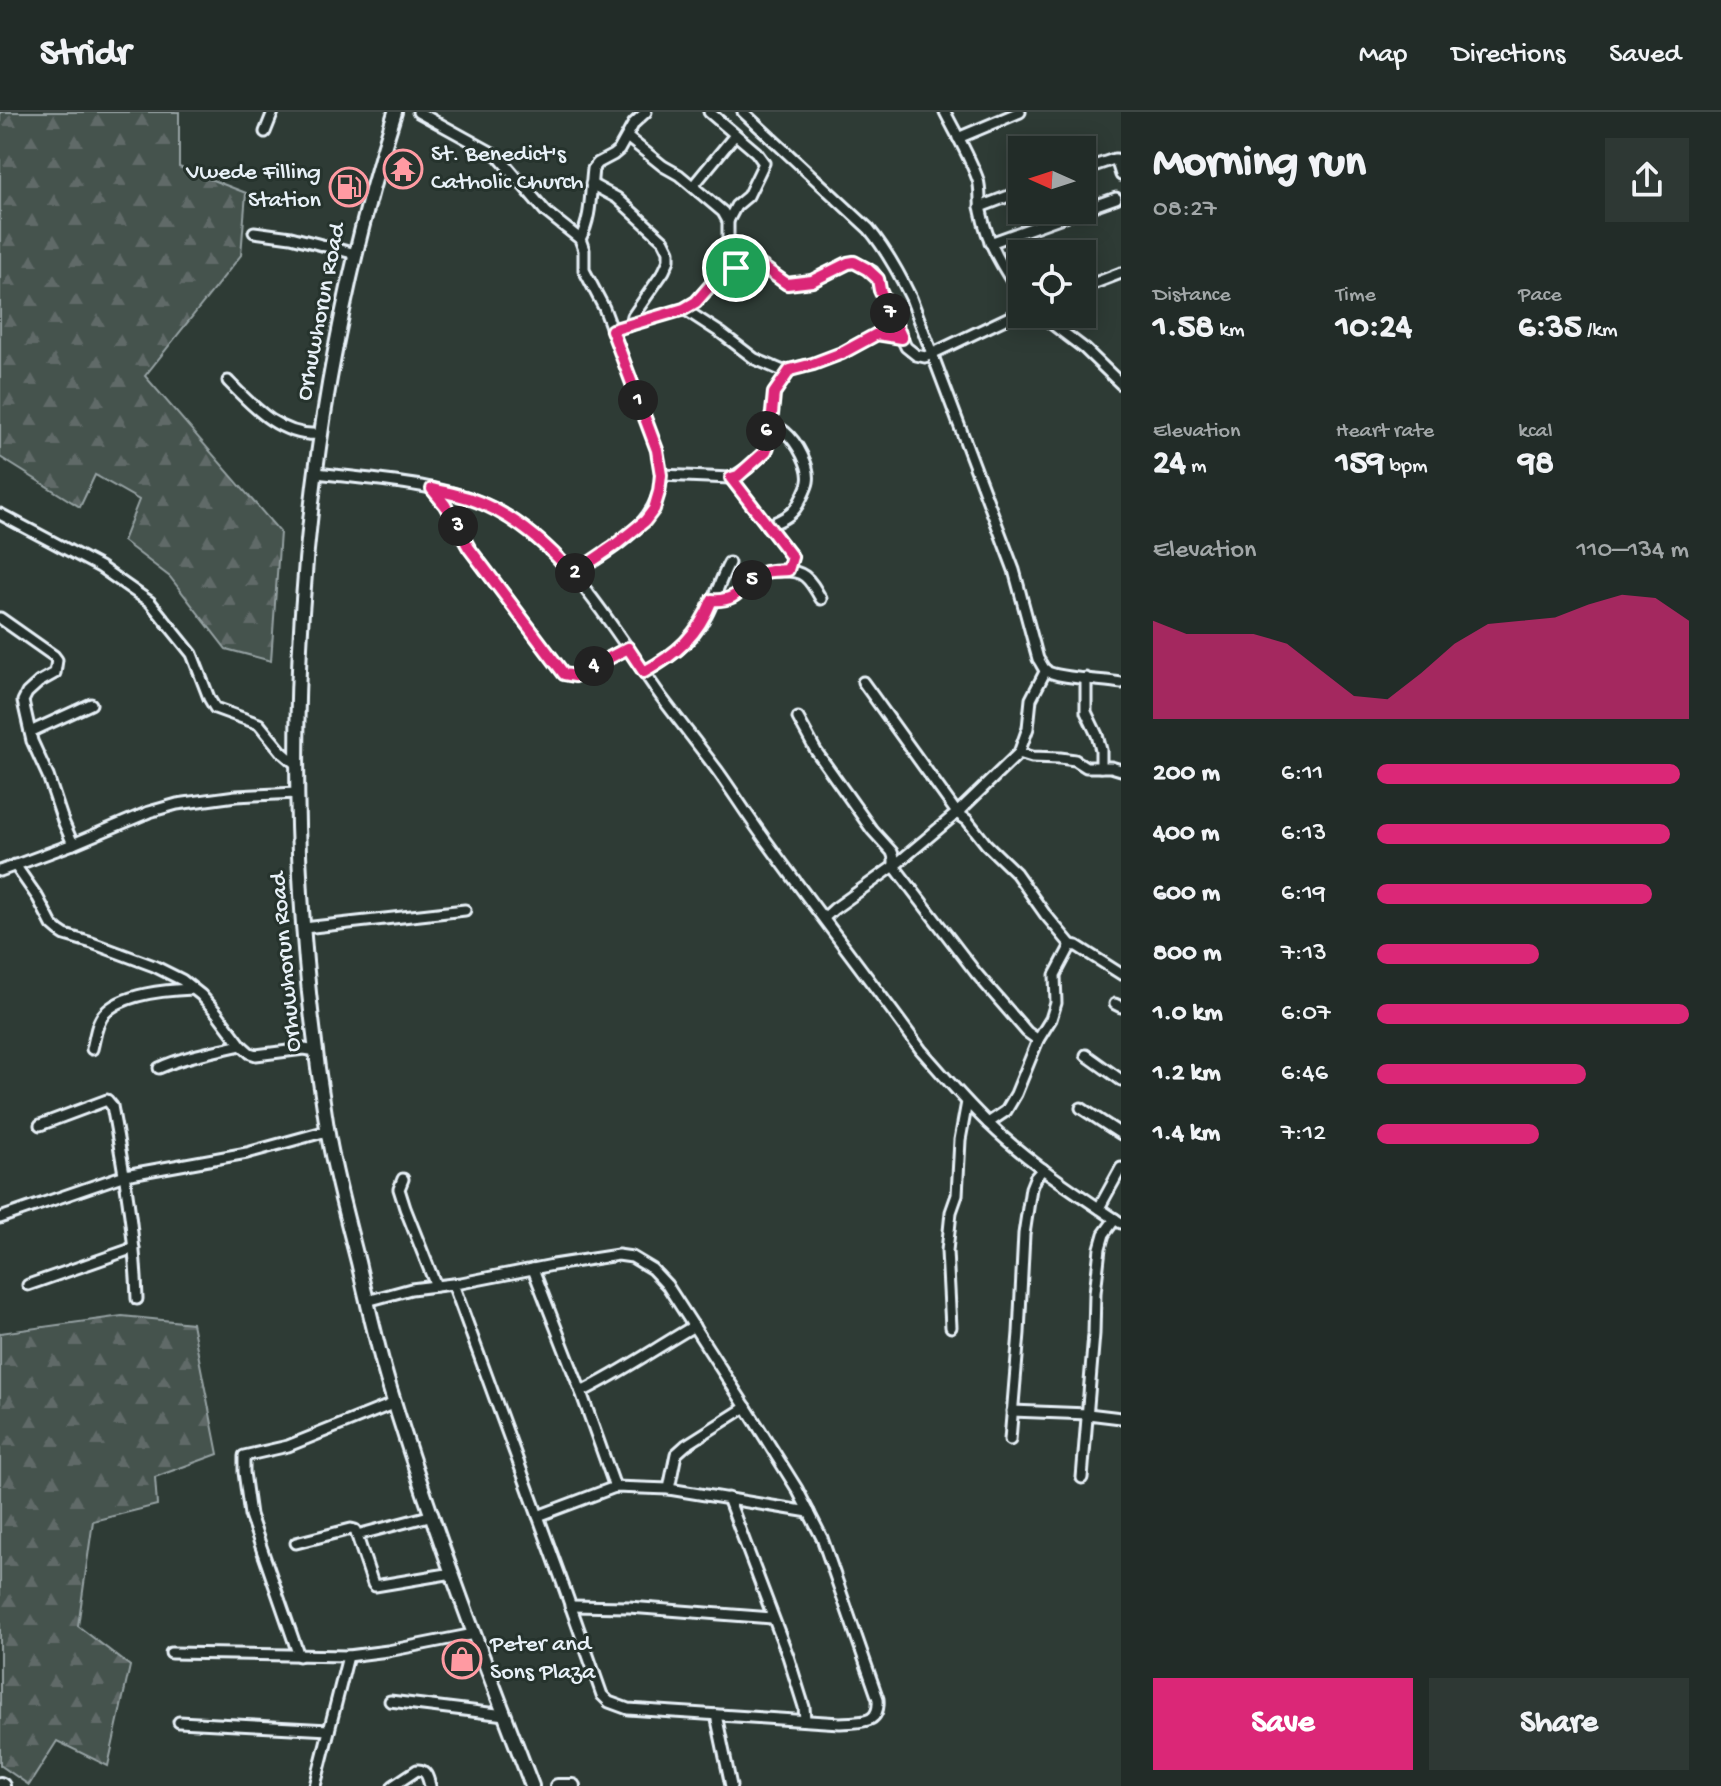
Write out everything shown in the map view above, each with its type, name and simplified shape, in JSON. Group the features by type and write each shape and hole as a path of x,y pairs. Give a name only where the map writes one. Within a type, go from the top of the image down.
{"street":[{"path":"265,132 273,112"},
{"name":"Orhuwhorun Road","path":"395,112 364,219 332,372 307,555 300,644 297,765 304,928 327,1131 387,1377 474,1634 532,1786"},
{"path":"418,112 498,156 546,212 580,239 584,250 584,270 604,308 657,450 661,475 654,509 645,521 614,546 573,574"},
{"path":"580,239 589,218 593,169 613,155 634,123 646,112"},
{"path":"709,112 762,157 764,163 748,196 736,206 728,221 728,244 736,268"},
{"path":"743,112 869,229 899,272 1014,570 1038,659 1046,670 1059,675 1121,683"},
{"path":"945,112 978,180 980,207 990,243 1008,273"},
{"path":"958,138 1020,112"},
{"path":"693,186 735,135"},
{"path":"627,137 693,186 723,212 728,221"},
{"path":"1096,165 1116,159 1121,175"},
{"path":"591,184 617,198 642,219 664,241 669,251 664,271 633,316 631,325"},
{"path":"980,207 1008,196"},
{"path":"1096,205 1116,198"},
{"path":"990,243 1043,224"},
{"path":"254,232 291,237 356,254"},
{"path":"612,330 684,309 736,268 756,262 787,284 812,281 854,262 873,272 906,347 916,355 925,357 1008,318"},
{"path":"1096,283 1121,273"},
{"path":"684,309 755,359 783,371 842,353 877,334 902,338"},
{"path":"1057,328 1085,349 1121,384"},
{"path":"661,475 738,476 766,451 766,432 774,393 790,370"},
{"path":"228,381 253,407 277,423 295,433 322,434"},
{"path":"767,526 796,509 808,484 804,460 790,437 783,429 768,426"},
{"path":"317,473 432,489 468,498 520,524 545,544 573,574 628,648 921,1050 988,1123 1043,1169 1118,1221 1104,1234 1100,1248 1082,1478"},
{"path":"731,478 792,557 788,570"},
{"path":"432,489 445,505 469,548 564,674 575,676 628,648"},
{"path":"0,514 100,567 150,602 192,654 215,708 259,724 297,765"},
{"path":"644,672 661,663 693,636 705,618 729,563"},
{"path":"712,600 731,599 767,571 788,570 805,575 821,599"},
{"path":"0,618 57,660 55,673 39,682 23,701 30,732 73,844"},
{"path":"824,918 894,866 957,813 1019,753 1028,728 1031,699 1046,670"},
{"path":"1086,678 1086,712 1097,735 1101,767"},
{"path":"863,682 957,813 1016,873 1071,945 1121,974"},
{"path":"30,732 91,704"},
{"path":"798,718 816,751 872,830 892,852 894,866 976,973 1027,1032 1038,1040"},
{"path":"1019,753 1075,760 1086,767 1121,770"},
{"path":"0,871 149,812 177,804 236,796 297,793"},
{"path":"15,865 52,925 59,931 154,966 182,980 217,1013 250,1053 317,1051"},
{"path":"304,928 465,910"},
{"path":"988,1123 1006,1111 1038,1040 1051,1019 1056,1003 1055,975 1071,945"},
{"path":"92,1049 100,1020 113,1007 142,995 194,989"},
{"path":"159,1068 192,1055 241,1045"},
{"path":"1086,1055 1121,1080"},
{"path":"40,1125 107,1100 112,1106 125,1175 137,1299"},
{"path":"951,1327 947,1251 951,1212 957,1195 960,1140 967,1102"},
{"path":"1081,1108 1121,1134"},
{"path":"0,1218 125,1175 247,1153 327,1131"},
{"path":"1099,1208 1121,1168"},
{"path":"1010,1440 1024,1234 1031,1188 1043,1169"},
{"path":"403,1179 399,1189 436,1286"},
{"path":"28,1285 134,1248"},
{"path":"367,1301 411,1289 618,1255 632,1257 652,1269 667,1285 694,1326 809,1512 822,1538 878,1699 876,1715 869,1721 840,1723 628,1709 609,1702 602,1695 453,1284"},
{"path":"533,1269 615,1487"},
{"path":"581,1392 694,1326"},
{"path":"299,1656 250,1515 244,1456 288,1446 395,1403"},
{"path":"669,1489 676,1454 746,1407"},
{"path":"1012,1411 1121,1418"},
{"path":"538,1516 615,1487 669,1489 809,1512"},
{"path":"786,1507 800,1496"},
{"path":"728,1498 788,1656 805,1720"},
{"path":"357,1535 433,1515"},
{"path":"296,1543 355,1530 375,1586 453,1573"},
{"path":"570,1606 629,1607 772,1618"},
{"path":"171,1653 348,1656 474,1634"},
{"path":"315,1786 348,1656"},
{"path":"390,1701 505,1715"},
{"path":"716,1715 731,1786"},
{"path":"179,1722 329,1730"},
{"path":"393,1786 420,1769 425,1772 430,1786"},
{"path":"557,1786 573,1786"}],"green space":[{"path":"0,112 179,112 179,167 246,193 241,255 145,376 280,532 271,661 226,649 170,577 123,541 139,500 95,475 80,507 0,457"},
{"path":"122,1316 192,1323 218,1454 155,1477 157,1505 93,1521 78,1626 130,1666 108,1766 57,1741 29,1785 0,1765 0,1333"}],"place":[{"name":"St. Benedict's Catholic Church","path":"403,169"},
{"name":"Vwede Filling Station","path":"349,187"},
{"name":"Peter and Sons Plaza","path":"462,1659"}],"route":[{"path":"756,262 787,284 812,281 854,262 873,272 878,279 902,338 877,334 842,353 790,370 774,393 766,432 766,451 738,476 731,478 792,557 788,570 767,571 731,599 712,600 693,636 661,663 644,672 628,648 575,676 564,674 469,548 457,524 432,489 468,498 520,524 545,544 573,574 595,560 645,521 654,509 661,475 657,450 612,330 684,309 736,268 756,262"}]}
